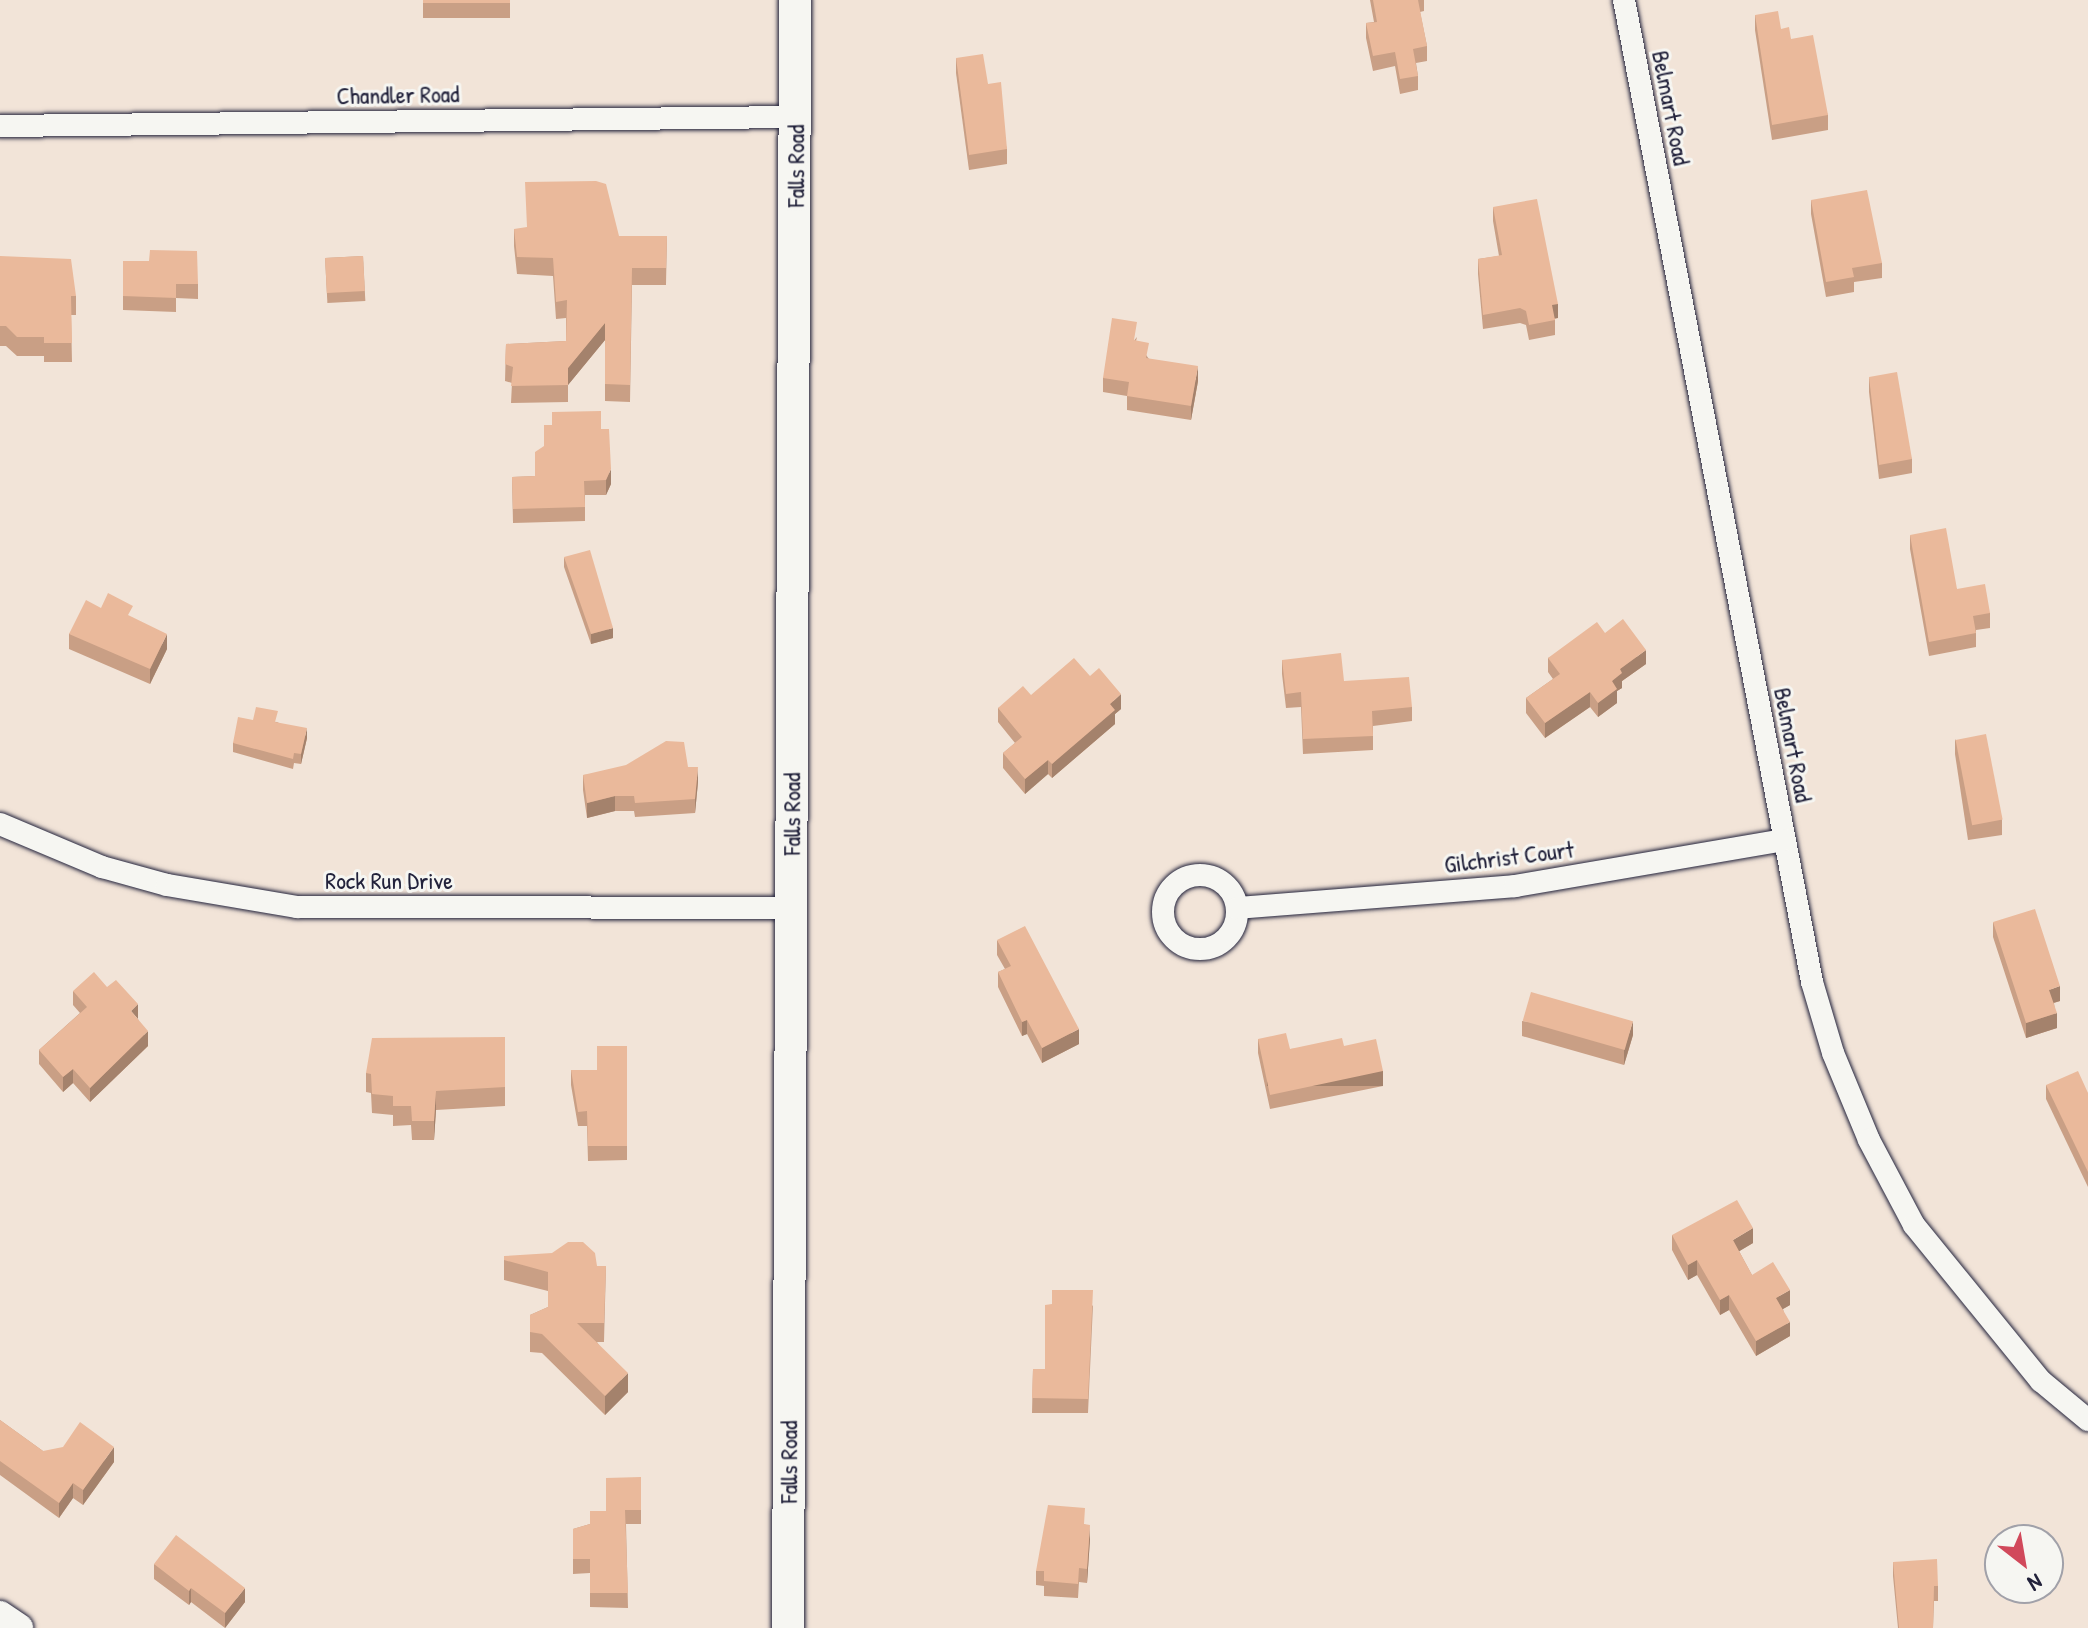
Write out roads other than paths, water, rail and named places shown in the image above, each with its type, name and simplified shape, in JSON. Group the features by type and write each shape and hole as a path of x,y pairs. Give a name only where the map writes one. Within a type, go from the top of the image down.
{"main road":[{"name":"Falls Road","path":"788,1628 795,0"}],"street":[{"name":"Belmart Road","path":"1624,0 1812,982 1833,1053 1869,1140 1914,1225 2041,1381 2088,1420"},
{"name":"Chandler Road","path":"0,126 796,117"},
{"name":"Rock Run Drive","path":"0,824 128,874 297,907 792,908"},
{"name":"Gilchrist Court","path":"1237,908 1515,886 1784,840"},
{"path":"0,1615 19,1628"}]}
